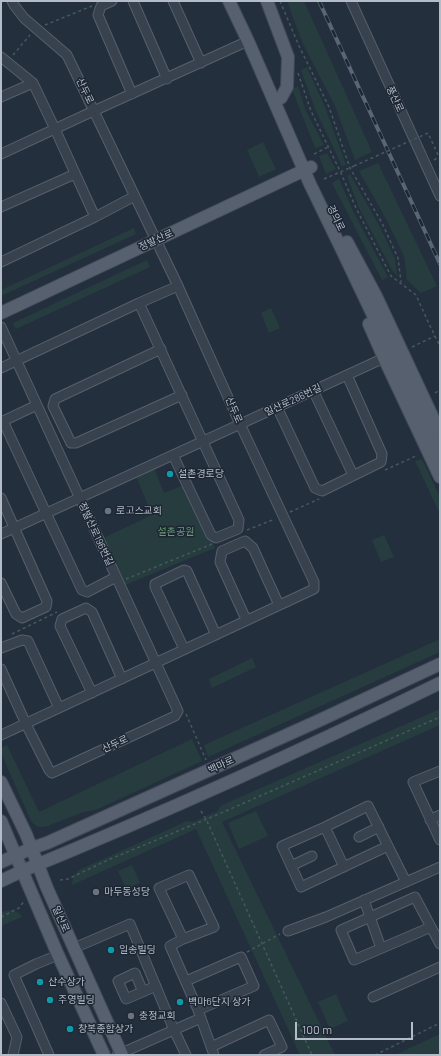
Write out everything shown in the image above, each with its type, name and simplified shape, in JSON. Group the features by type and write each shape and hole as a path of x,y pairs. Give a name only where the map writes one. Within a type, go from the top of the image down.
{"main road":[{"name":"경의로","path":"229,1 307,169 346,247 440,456"},
{"name":"경의로","path":"237,1 281,98 307,169"},
{"path":"267,1 288,57 287,87 281,98"},
{"name":"정발산로","path":"1,313 307,169"},
{"name":"경의로","path":"346,247 376,296 440,433"},
{"path":"440,421 407,348 357,253 346,247 346,271 384,358 440,477"},
{"name":"백마로","path":"1,862 189,780 440,664"},
{"name":"백마로","path":"1,881 207,792 327,738 440,683"},
{"name":"일산로","path":"1,782 26,834 120,1054"},
{"name":"일산로","path":"1,821 58,955 104,1055"}],"street":[{"name":"산두로","path":"1,736 314,589 314,582 240,424 178,286 67,55 24,18 12,1"},
{"path":"112,1 101,6 98,15 132,94"},
{"path":"133,1 167,79"},
{"path":"173,1 201,63"},
{"name":"풍산로","path":"351,1 440,196"},
{"path":"1,154 248,41"},
{"path":"7,58 33,83 95,217"},
{"path":"1,97 33,83"},
{"path":"1,208 75,174"},
{"path":"1,262 135,196"},
{"path":"1,368 178,286"},
{"path":"139,303 240,520 238,529 212,540 173,455"},
{"name":"정발산로196번길","path":"1,327 156,663"},
{"path":"160,349 55,399 53,406 71,443 76,443 182,395"},
{"name":"일산로286번길","path":"1,534 384,358"},
{"path":"277,408 315,488 322,491 382,462 382,454 347,375"},
{"path":"313,390 353,475"},
{"path":"37,405 2,422 82,590 87,592 116,577"},
{"path":"1,498 47,601 46,607 22,618 16,614 1,583"},
{"path":"248,620 244,615 220,562 222,551 245,541 253,548 279,605"},
{"path":"184,649 155,587 155,584 184,570 187,571 216,634"},
{"path":"92,693 60,626 62,619 86,608 92,612 122,679"},
{"path":"1,648 22,640 28,642 60,708"},
{"name":"산두로","path":"1,669 26,724 49,770 52,773 175,716 178,711 156,663"},
{"path":"440,771 413,782 440,840"},
{"path":"388,846 301,887 282,846 368,806 378,827 388,846 406,882"},
{"path":"430,820 440,815"},
{"path":"325,826 344,867"},
{"path":"359,837 378,827"},
{"path":"291,866 312,856"},
{"path":"288,931 326,917 440,867"},
{"path":"183,939 159,888 190,875 214,927 183,939 170,946 200,1014 212,1051 269,1020 282,1047 264,1055"},
{"path":"431,927 354,960 342,930 415,897 431,927 440,944"},
{"path":"364,900 381,948"},
{"path":"74,948 130,924 174,1030 186,1055"},
{"path":"49,1055 14,975 58,955"},
{"path":"120,1054 174,1030 200,1014 254,986 241,957 186,981"},
{"path":"373,997 440,967"},
{"path":"143,992 156,986"},
{"path":"1,1003 17,1037 13,1055"}],"path":[{"path":"280,1 299,46 329,106 350,168 382,222 398,258 402,283"},
{"path":"42,27 96,4"},
{"path":"7,58 30,35"},
{"path":"296,68 311,111 341,172 356,208 391,276 416,295 440,346"},
{"path":"324,180 428,133 439,158 434,160"},
{"path":"314,154 328,147"},
{"path":"412,347 435,336"},
{"path":"435,393 440,390"},
{"path":"247,530 274,518"},
{"path":"126,580 212,540"},
{"path":"186,714 208,762"},
{"path":"60,880 68,879 108,860 206,819 440,716"},
{"path":"200,811 206,819 312,1055"},
{"path":"1,917 19,908 26,899"},
{"path":"241,957 278,935 288,931"},
{"path":"375,1055 440,1023"}],"green space":[{"path":"287,1 304,1 372,152 355,160 335,106 303,44"},
{"path":"307,67 325,107 346,165 342,166 315,109 301,70"},
{"path":"298,86 306,111 324,145 315,148 292,89"},
{"path":"263,142 276,169 259,177 247,150"},
{"path":"327,153 336,169 326,174 319,156"},
{"path":"378,163 437,286 421,293 407,280 404,256 386,219 359,171"},
{"path":"350,174 380,227 395,259 397,276 392,270 359,208 347,176"},
{"path":"339,179 353,211 388,277 382,280 332,183"},
{"path":"134,228 136,234 1,296 1,290"},
{"path":"147,260 150,267 16,329 13,323"},
{"path":"271,308 280,328 269,333 261,313"},
{"path":"422,459 440,497 440,514 415,461"},
{"name":"설촌공원","path":"154,468 164,493 186,484 215,548 125,585 103,538 152,515 136,476"},
{"path":"384,535 394,557 381,562 372,540"},
{"path":"440,639 440,652 208,757 204,745"},
{"path":"252,658 256,667 212,688 209,679"},
{"path":"440,709 440,725 222,822 335,1055 300,1055 196,829 72,885 73,876 79,870 187,821 193,822 218,811 222,805"},
{"path":"192,739 202,761 98,809 81,813 43,827 36,826 31,821 1,753 1,748 7,745 39,812"},
{"path":"256,811 268,836 239,849 228,823"},
{"path":"132,865 140,883 126,889 118,871"},
{"path":"10,910 19,913 22,917 1,926 1,912"},
{"path":"336,994 348,1021 330,1029 318,1002"},
{"path":"440,1034 440,1055 395,1055"}],"railway":[{"path":"319,1 440,264"}],"place":[{"name":"설촌경로당","path":"170,474"},
{"name":"로고스교회","path":"108,511"},
{"name":"마두동성당","path":"96,892"},
{"name":"일송빌딩","path":"111,950"},
{"name":"산수상가","path":"40,982"},
{"name":"주영빌딩","path":"50,1000"},
{"name":"백마6단지 상가","path":"180,1002"},
{"name":"충정교회","path":"131,1016"},
{"name":"창복종합상가","path":"70,1029"}]}
